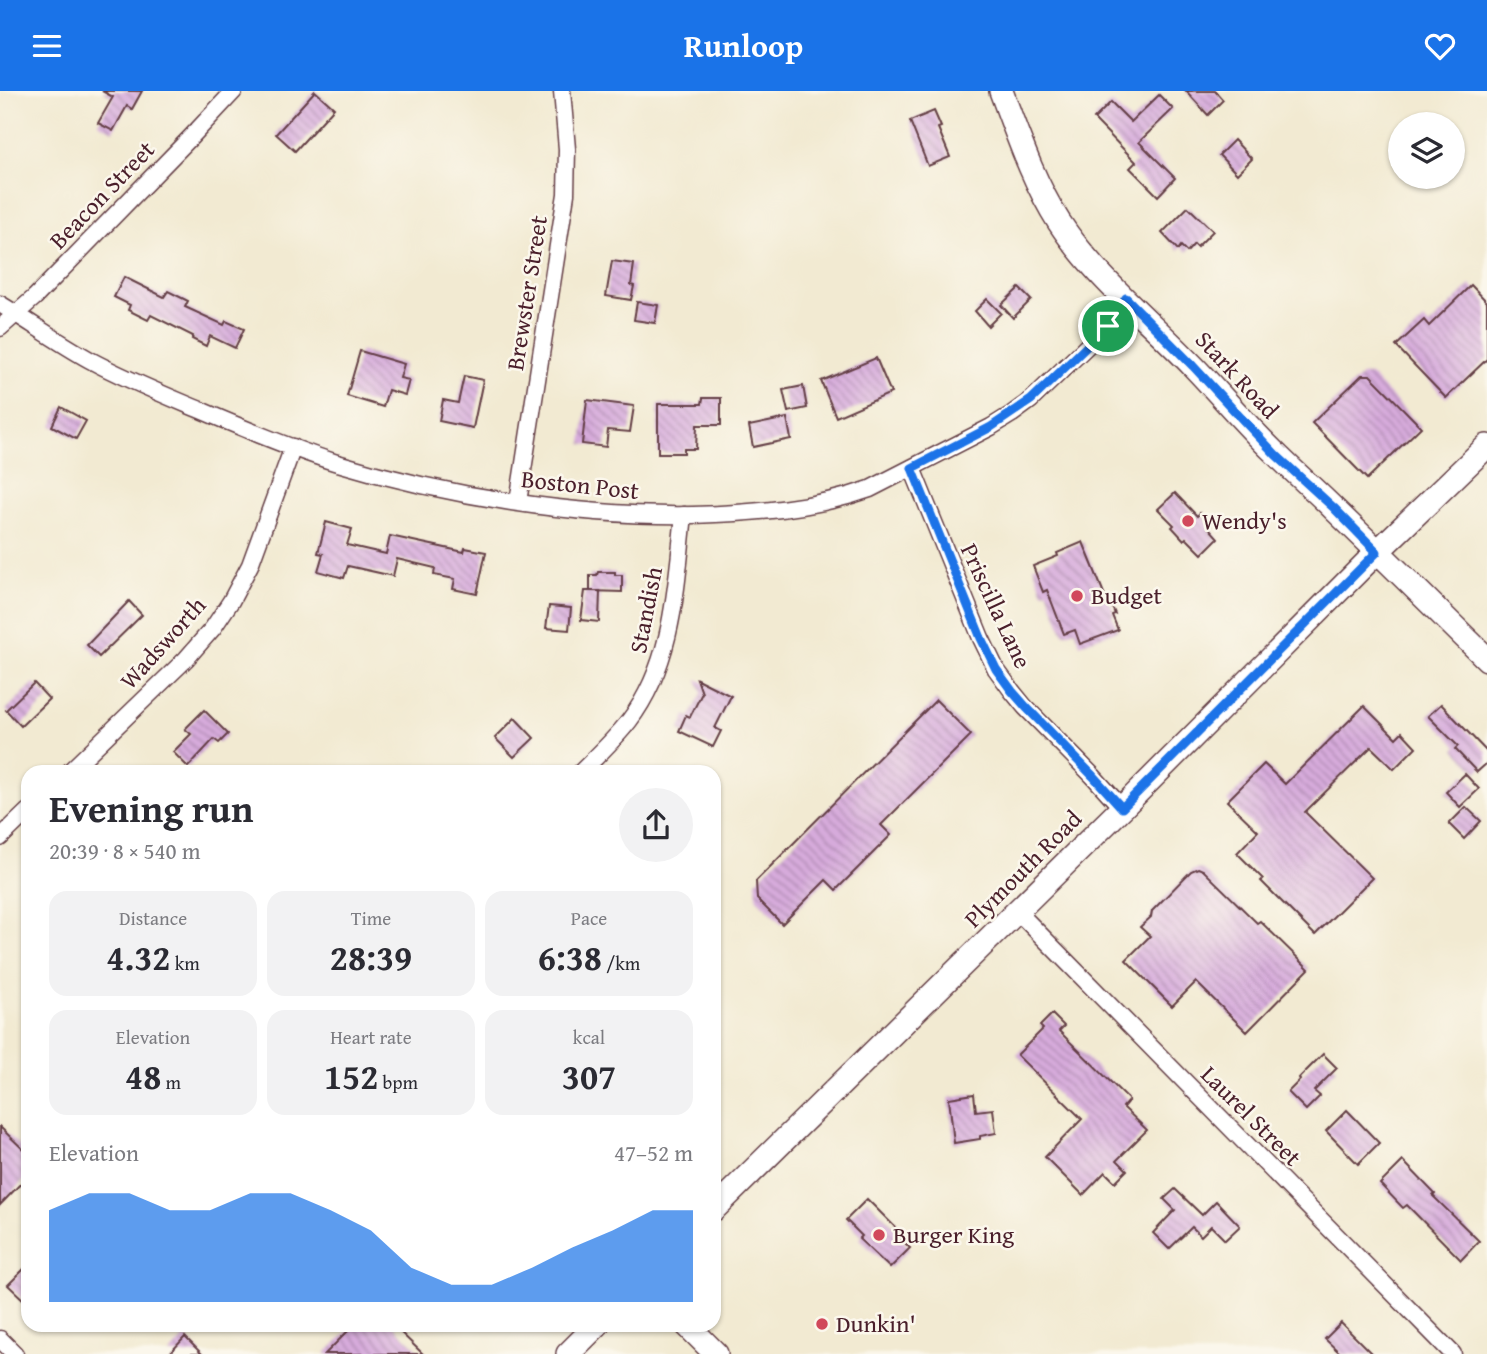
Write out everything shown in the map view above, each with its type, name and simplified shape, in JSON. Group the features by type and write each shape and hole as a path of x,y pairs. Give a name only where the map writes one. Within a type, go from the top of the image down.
{"main road":[{"name":"Stark Road","path":"1001,91 1043,194 1079,250 1276,455 1416,587 1487,659"},
{"name":"Plymouth Road","path":"721,1202 1487,446"},
{"path":"568,1354 590,1332"},
{"path":"694,1332 716,1354"}],"street":[{"name":"Beacon Street","path":"0,328 35,297 234,91"},
{"name":"Brewster Street","path":"518,502 566,194 567,149 562,91"},
{"name":"Boston Post","path":"0,304 91,360 160,393 250,431 332,461 454,492 518,502 592,512 684,515 786,509 853,495 912,468 991,427 1031,400 1108,326 1126,298"},
{"name":"Wadsworth","path":"76,765 186,659 213,628 250,565 293,447"},
{"name":"Priscilla Lane","path":"912,468 996,669 1026,707 1122,808"},
{"name":"Standish","path":"588,765 629,721 652,683 667,641 674,605 684,515"},
{"path":"0,838 21,818"},
{"name":"Laurel Street","path":"1017,911 1453,1354"},
{"path":"0,1339 15,1354"}],"building":[{"path":"102,91 142,91 132,109 127,106 113,131 98,123 113,97"},
{"path":"315,91 334,108 295,151 276,134"},
{"path":"1186,91 1215,91 1223,100 1208,115"},
{"path":"1159,95 1173,109 1139,142 1175,178 1158,196 1130,168 1136,162 1094,119 1111,102 1131,122"},
{"path":"934,111 950,157 928,166 910,121"},
{"path":"1234,140 1252,159 1237,174 1219,155"},
{"path":"1188,207 1213,231 1197,247 1194,244 1187,252 1181,246 1178,250 1162,233"},
{"path":"612,261 634,264 631,300 606,296"},
{"path":"124,277 164,297 168,291 188,301 185,307 224,325 226,321 244,329 235,348 210,336 206,346 192,339 193,336 151,315 148,320 128,310 130,305 114,297"},
{"path":"1471,285 1487,302 1487,359 1446,398 1396,346 1424,320 1429,326"},
{"path":"1019,288 1031,300 1013,318 1001,305"},
{"path":"987,299 1001,313 988,326 975,311"},
{"path":"637,302 658,305 655,323 634,320"},
{"path":"360,351 404,364 400,378 409,380 405,395 388,390 383,407 347,396"},
{"path":"876,358 891,393 836,417 821,381"},
{"path":"1362,375 1370,375 1421,427 1367,479 1312,423"},
{"path":"464,376 483,380 473,428 439,421 443,400 458,403"},
{"path":"803,386 807,408 788,412 783,390"},
{"path":"703,398 721,398 721,425 697,425 696,449 684,449 684,453 658,453 658,404 702,404"},
{"path":"587,400 634,406 630,432 608,430 606,447 582,444"},
{"path":"61,407 86,421 76,439 52,426"},
{"path":"787,418 791,439 753,447 749,426"},
{"name":"Wendy's","path":"1175,493 1197,516 1200,513 1218,538 1202,554 1186,538 1184,540 1158,509"},
{"path":"326,522 352,529 347,545 386,554 390,536 464,552 465,548 486,552 477,594 453,589 455,579 434,575 435,568 397,559 393,576 348,566 344,578 318,571 323,554 318,553"},
{"name":"Budget","path":"1083,542 1115,614 1112,615 1118,630 1080,644 1075,630 1064,634 1047,590 1043,592 1033,566"},
{"path":"598,572 615,572 615,575 622,575 622,592 590,591 590,575 597,575"},
{"path":"585,591 600,591 599,622 581,620"},
{"path":"129,601 142,615 99,657 87,645"},
{"path":"549,606 571,608 569,630 546,628"},
{"path":"697,679 731,696 715,728 721,731 713,747 679,731 686,715 690,717 702,693"},
{"path":"34,683 49,699 21,726 6,710"},
{"path":"936,700 971,735 881,825 891,835 836,890 826,880 782,924 757,899 756,881"},
{"path":"1441,704 1487,752 1487,763 1477,772 1455,749 1458,746 1428,716"},
{"path":"1364,706 1396,738 1402,732 1416,747 1394,769 1371,747 1305,812 1372,878 1315,935 1237,853 1258,831 1227,801 1264,764 1285,784"},
{"path":"204,710 228,734 219,743 214,739 190,765 186,765 173,752 191,734 185,729"},
{"path":"515,718 534,738 514,757 495,738"},
{"path":"1465,774 1479,789 1460,807 1446,792"},
{"path":"1466,807 1481,821 1464,839 1449,824"},
{"path":"1198,868 1257,923 1260,921 1309,969 1247,1032 1196,982 1172,1006 1126,960 1150,936 1140,927 1151,917 1152,911 1191,871"},
{"path":"1052,1014 1064,1026 1059,1031 1129,1100 1123,1107 1147,1130 1117,1160 1127,1170 1115,1182 1105,1172 1083,1195 1045,1157 1082,1119 1017,1055 1043,1029 1040,1026"},
{"path":"1323,1054 1337,1068 1314,1091 1320,1096 1306,1110 1288,1092"},
{"path":"974,1094 976,1111 993,1109 996,1133 980,1136 980,1139 954,1143 949,1098"},
{"path":"1347,1110 1379,1143 1358,1164 1326,1131"},
{"path":"0,1127 21,1147 21,1183 0,1205"},
{"path":"1403,1161 1435,1194 1433,1196 1479,1241 1461,1260 1407,1205 1403,1208 1380,1184"},
{"path":"1175,1189 1202,1215 1216,1201 1240,1226 1225,1240 1211,1226 1201,1236 1192,1227 1169,1249 1153,1233 1175,1210 1164,1199"},
{"name":"Burger King","path":"867,1199 898,1230 895,1233 910,1248 890,1268 859,1239 862,1236 846,1220"},
{"path":"21,1272 21,1297 8,1285"},
{"path":"1341,1323 1372,1354 1341,1354 1325,1339"},
{"path":"347,1332 400,1332 423,1354 325,1354"},
{"path":"185,1337 202,1354 169,1354"}],"place":[{"name":"Wendy's","path":"1188,521"},
{"name":"Budget","path":"1077,596"},
{"name":"Burger King","path":"879,1235"},
{"name":"Dunkin'","path":"822,1324"}],"route":[{"path":"1126,298 1276,455 1377,552 1122,808 1026,707 996,669 912,468 1012,414 1031,400 1108,326 1126,298"}]}
